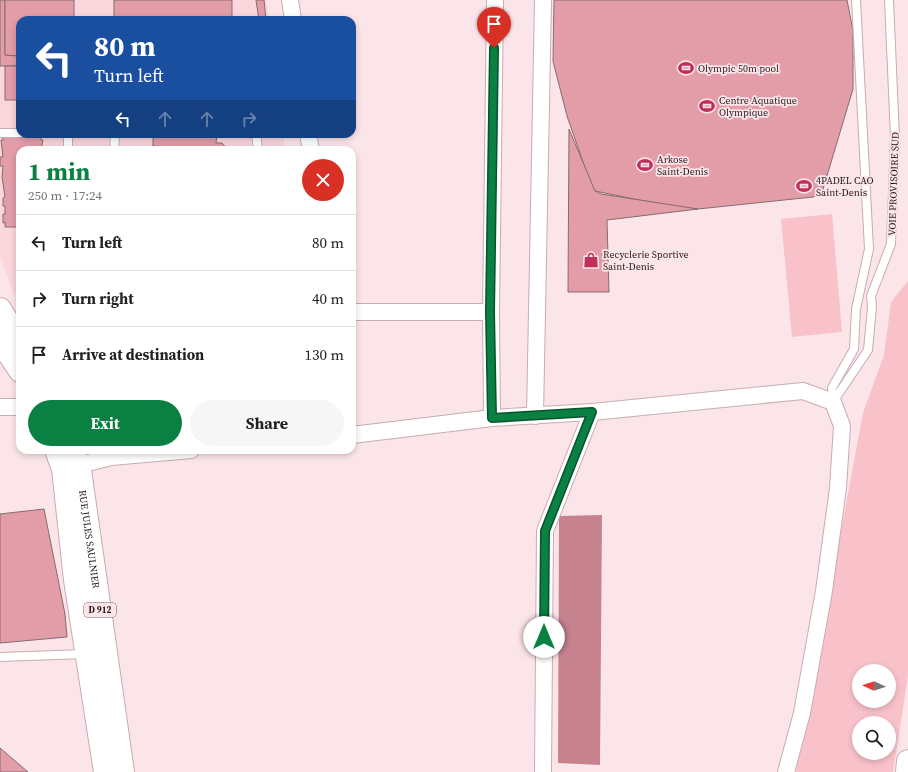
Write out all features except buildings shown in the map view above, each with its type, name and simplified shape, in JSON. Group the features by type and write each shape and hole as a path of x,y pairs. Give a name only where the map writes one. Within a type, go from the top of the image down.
{"main road":[{"path":"0,309 16,335"},
{"path":"0,341 16,365"},
{"name":"RUE JULES SAULNIER","path":"67,459 75,580 105,772"},
{"name":"RUE JULES SAULNIER","path":"67,459 80,470 123,772"},
{"path":"907,772 908,761"}],"street":[{"path":"290,0 292,16"},
{"path":"492,418 490,312 495,0"},
{"path":"535,416 543,0"},
{"path":"356,312 490,312"},
{"path":"356,435 492,418 592,412 803,391 833,402 842,426 838,488 824,591 802,714 786,772"},
{"path":"0,407 16,407"},
{"path":"543,772 545,531 592,412"},
{"path":"67,459 145,454"}],"lane":[{"path":"833,402 832,388 854,348 856,309 869,249 856,0"},
{"name":"VOIE PROVISOIRE SUD","path":"833,402 868,350 872,296 891,244 895,138 889,0"},
{"path":"0,133 16,133"},
{"path":"0,657 86,654"}],"shaded area":[{"path":"0,0 266,0 268,16 16,16 16,138 284,138 284,146 16,146 16,296 11,287 0,256"},
{"path":"832,214 842,332 792,337 781,219"},
{"path":"908,281 908,676 896,753 896,716 852,716 852,760 895,760 893,772 796,772 863,413 884,355 891,302"},
{"path":"602,515 600,765 558,763 559,516"}],"place":[{"name":"Olympic 50m pool","path":"686,68"},
{"name":"Centre Aquatique Olympique","path":"707,106"},
{"name":"Arkose Saint-Denis","path":"645,165"},
{"name":"4PADEL CAO Saint-Denis","path":"804,186"},
{"name":"Recyclerie Sportive Saint-Denis","path":"591,260"}],"route":[{"path":"494,48 490,312 492,418 592,412 545,531 544,637"}]}
